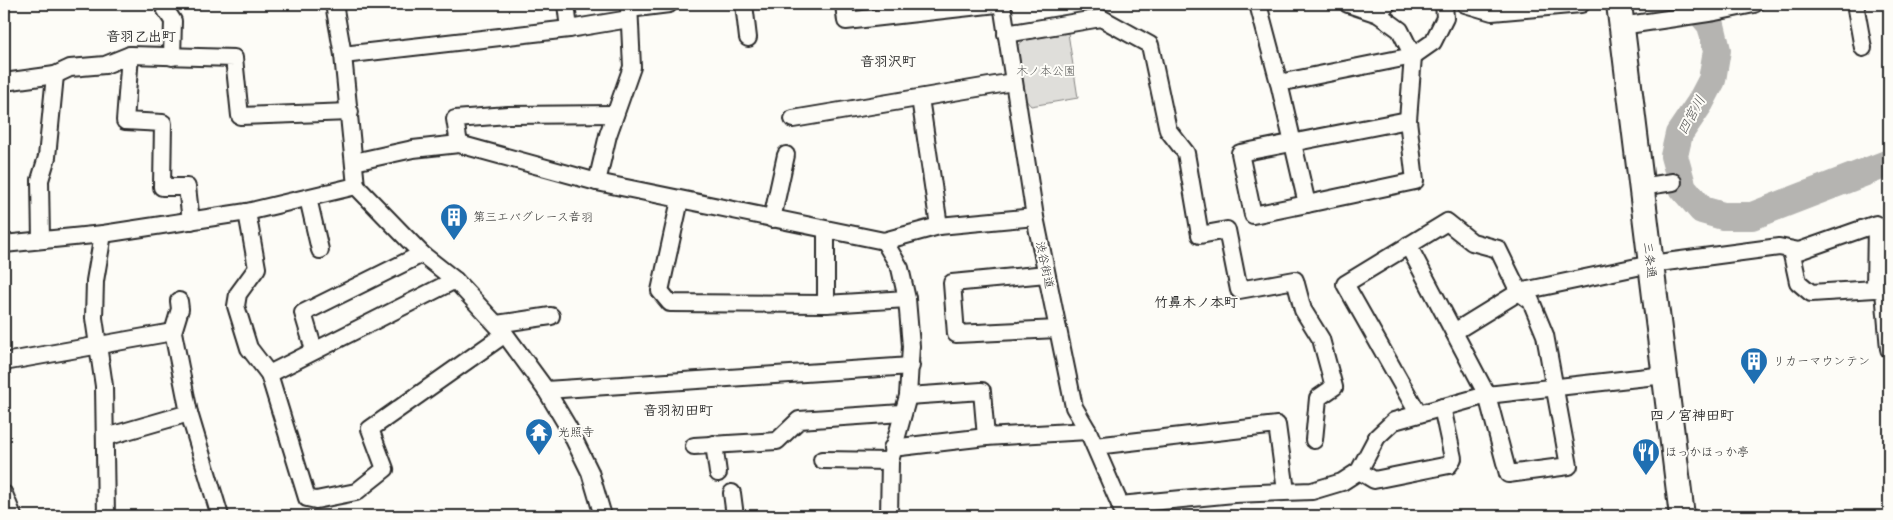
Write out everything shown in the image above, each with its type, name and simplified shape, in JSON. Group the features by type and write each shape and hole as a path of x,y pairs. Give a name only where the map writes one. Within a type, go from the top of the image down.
{"main road":[{"name":"三条通","path":"1620,15 1682,516"}],"street":[{"path":"162,4 173,21 172,57"},
{"path":"334,4 350,112 356,186 422,254 455,280 501,329 546,390 568,427 590,472 603,516"},
{"path":"566,4 569,29"},
{"path":"343,55 569,29 629,11 669,4"},
{"path":"744,4 748,38"},
{"path":"844,4 846,21 997,4"},
{"name":"渋谷街道","path":"1002,4 1035,217 1074,407 1088,431 1122,510"},
{"path":"1258,4 1279,82 1307,204"},
{"path":"1348,4 1382,9 1400,30 1413,56 1408,120 1415,181 1253,215 1240,153 1408,120"},
{"path":"1279,82 1413,56 1433,42 1445,18 1444,4"},
{"path":"1465,4 1492,12 1582,4"},
{"path":"1620,15 1693,16 1754,4"},
{"path":"1854,4 1863,48"},
{"path":"597,182 615,114 632,67 629,11"},
{"path":"1006,34 1100,18 1150,45 1168,130 1186,153 1200,235 1227,230 1239,290 1295,280 1303,310 1321,339 1334,387 1318,398 1314,440"},
{"path":"130,55 125,121 163,123 162,187 187,187 191,221"},
{"path":"4,82 55,75 70,68 105,66 130,55 234,58 240,116 350,112"},
{"path":"41,240 40,180 47,157 55,75"},
{"path":"793,118 1013,82"},
{"path":"920,98 939,226"},
{"path":"459,144 455,119 508,115 615,114"},
{"path":"354,162 412,149 459,144 597,182 884,241 939,226 1035,217"},
{"path":"772,219 786,155"},
{"path":"1641,187 1673,182"},
{"path":"4,244 104,234 248,212 356,186"},
{"path":"308,198 320,250"},
{"path":"680,200 660,291 670,303 826,304 907,299"},
{"path":"248,212 257,268 238,294 236,306 248,348 269,374 307,498 316,500 356,492 384,469 370,428 501,329 551,316"},
{"path":"1408,245 1488,395 1508,474 1570,466 1545,335 1531,301 1519,292 1498,250 1472,242 1447,222 1408,245 1345,284 1418,413"},
{"path":"1454,332 1519,292 1651,264 1779,247 1799,251 1876,224 1874,290"},
{"path":"826,230 826,304"},
{"path":"104,234 95,281 94,318 104,386 106,516"},
{"path":"884,241 900,268 907,299 911,366 908,396 891,454 890,516"},
{"path":"1791,250 1798,282 1812,293 1874,290 1884,292 1889,349"},
{"path":"314,350 303,313 422,254"},
{"path":"1046,274 952,283 956,334 1058,329"},
{"path":"269,374 455,280"},
{"path":"184,308 173,332 189,413 220,516"},
{"path":"4,362 173,332"},
{"path":"546,390 911,366"},
{"path":"1122,510 1286,491 1312,491 1342,482 1359,471 1377,437 1384,428 1394,421 1418,413 1488,395 1665,376"},
{"path":"908,396 982,391 986,437"},
{"path":"1359,471 1374,480 1450,464 1453,458 1442,407"},
{"path":"106,437 189,413"},
{"path":"694,446 777,441 799,420 902,413"},
{"path":"1094,446 1277,425 1286,491"},
{"path":"822,460 891,454 986,437 1088,431"},
{"path":"714,444 718,473"},
{"path":"732,493 735,516"},
{"path":"4,494 13,516"}],"green space":[{"name":"木ノ本公園","path":"1068,33 1078,98 1031,106 1022,96 1016,47 1024,40"}],"waterway":[{"name":"四宮川","path":"1693,4 1711,25 1717,50 1712,80 1700,103 1679,134 1674,156 1683,188 1702,210 1723,216 1752,216 1889,163"}],"place":[{"name":"第三エバグレース音羽","path":"454,241"},
{"name":"リカーマウンテン","path":"1754,385"},
{"name":"光照寺","path":"539,456"},
{"name":"ほっかほっか亭","path":"1646,476"}],"district":[{"name":"音羽乙出町","path":"141,36"},
{"name":"音羽沢町","path":"888,61"},
{"name":"竹鼻木ノ本町","path":"1196,302"},
{"name":"音羽初田町","path":"678,410"},
{"name":"四ノ宮神田町","path":"1692,415"}]}
